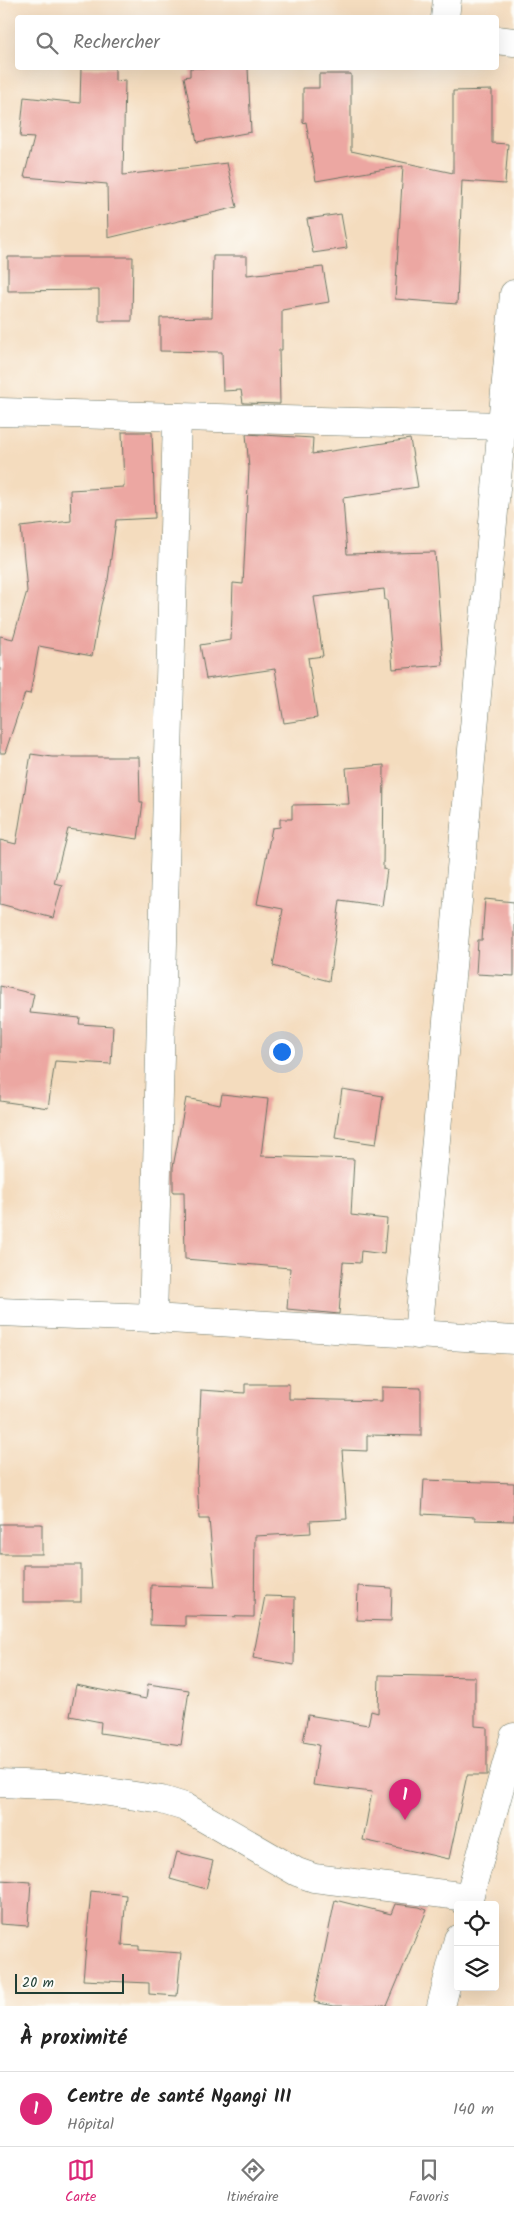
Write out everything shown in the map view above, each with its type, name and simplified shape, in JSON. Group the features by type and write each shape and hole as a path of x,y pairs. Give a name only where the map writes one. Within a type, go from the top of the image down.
{"street":[{"path":"445,15 447,0"},
{"path":"499,40 514,42"},
{"path":"418,1335 514,294"},
{"path":"0,412 502,426"},
{"path":"153,1318 177,418"},
{"path":"0,1312 153,1318 514,1340"},
{"path":"0,1783 69,1786 162,1800 185,1807 297,1872 314,1878 468,1901 514,1737"},
{"path":"441,2006 456,1946"}],"building":[{"path":"81,70 115,70 115,81 125,80 123,175 227,163 237,207 108,238 107,184 24,177 34,138 20,137 24,97 80,103"},
{"path":"190,70 248,70 251,132 197,142 184,77 190,76"},
{"path":"319,74 351,74 351,151 453,173 453,91 492,90 492,143 508,144 505,184 462,181 457,304 395,299 403,166 316,181 306,122 303,123 303,88 319,88"},
{"path":"341,214 347,248 313,253 307,219"},
{"path":"213,256 247,256 247,275 323,267 329,302 282,310 282,350 279,350 280,404 243,403 241,390 223,391 222,352 160,351 160,318 212,317"},
{"path":"8,257 133,257 132,321 99,321 99,290 8,291"},
{"path":"122,432 152,432 155,518 116,520 108,580 101,605 92,656 39,646 30,694 25,693 5,753 0,753 0,636 13,639 27,591 21,527 71,521 70,490 124,487"},
{"path":"246,434 313,438 312,454 410,439 418,487 343,498 347,554 435,552 443,665 393,669 387,600 385,600 384,589 314,597 323,656 308,658 317,718 284,723 275,669 206,679 200,645 231,640 233,583 243,584 249,468"},
{"path":"31,754 52,757 139,757 140,802 143,802 138,839 68,829 54,883 62,885 53,918 0,904 0,840 16,844"},
{"path":"384,765 383,869 387,870 382,906 340,900 329,981 273,966 283,909 257,904 272,828 280,827 280,819 292,819 292,805 349,804 346,768"},
{"path":"485,899 514,902 514,976 476,974 478,940 482,940"},
{"path":"0,986 34,994 30,1013 80,1018 79,1024 113,1026 111,1064 55,1061 48,1108 0,1101"},
{"path":"342,1089 383,1096 376,1144 335,1138"},
{"path":"222,1094 268,1099 261,1156 354,1159 351,1215 387,1219 384,1254 361,1251 360,1263 343,1262 339,1314 287,1309 290,1268 185,1259 184,1192 173,1192 173,1167 186,1098 220,1105"},
{"path":"245,1384 289,1384 289,1399 382,1401 382,1387 421,1388 421,1436 367,1435 367,1451 342,1450 347,1519 310,1521 311,1533 255,1536 254,1617 185,1616 185,1626 150,1625 151,1585 215,1587 209,1519 199,1519 197,1479 201,1390 245,1393"},
{"path":"424,1480 514,1483 514,1521 475,1520 475,1517 422,1514"},
{"path":"0,1524 42,1524 42,1554 0,1554"},
{"path":"23,1565 81,1565 81,1602 23,1602"},
{"path":"358,1586 392,1588 391,1621 357,1620"},
{"path":"265,1596 295,1597 294,1665 253,1658"},
{"path":"379,1675 475,1677 475,1726 487,1727 487,1775 467,1775 449,1859 363,1840 372,1792 313,1785 319,1745 303,1742 308,1715 368,1725 371,1711 378,1713"},
{"path":"148,1684 189,1690 181,1745 100,1733 101,1722 70,1716 76,1685 146,1699"},
{"path":"177,1852 213,1861 206,1889 170,1879"},
{"path":"0,1880 31,1882 28,1926 0,1924"},
{"path":"91,1891 126,1895 122,1945 139,1946 139,1950 181,1953 177,1996 149,1994 149,1983 83,1980"},
{"path":"335,1900 391,1914 395,1904 427,1910 387,2006 333,2006 314,2002"}],"place":[{"name":"Centre de santé Ngangi III","path":"405,1820"}]}
